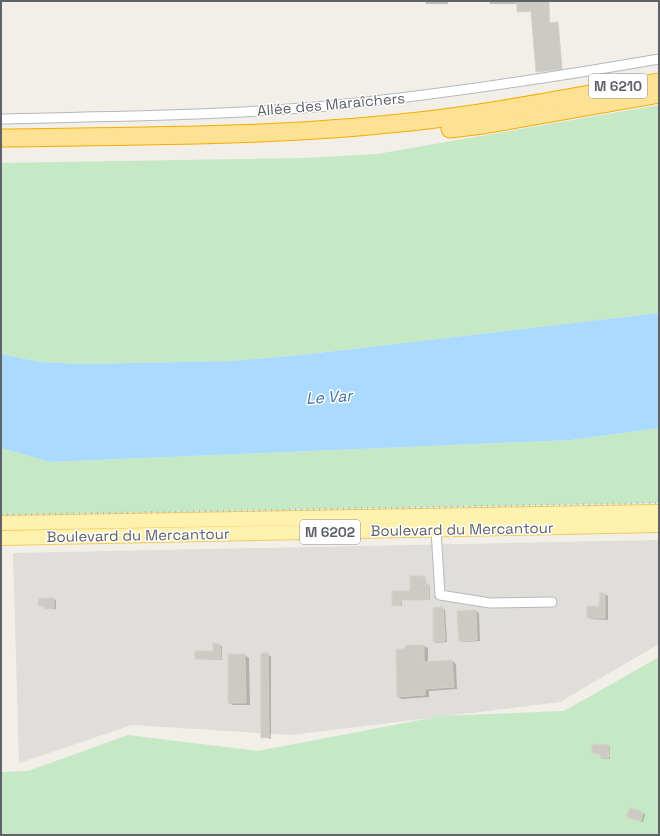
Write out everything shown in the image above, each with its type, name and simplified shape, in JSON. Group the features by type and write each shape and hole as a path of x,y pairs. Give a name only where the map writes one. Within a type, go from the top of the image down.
{"highway":[{"name":"M 6210","path":"578,96 659,76"},
{"path":"1,138 316,130 469,115 659,82"},
{"path":"1,150 236,145 354,139 483,125 659,94"}],"main road":[{"name":"Boulevard du Mercantour","path":"1,523 659,512"},
{"name":"Boulevard du Mercantour","path":"1,538 659,525"}],"street":[{"name":"Allée des Maraîchers","path":"1,119 203,114 346,104 546,79 659,58"},
{"path":"436,530 440,595 490,603 552,602"}],"shaded area":[{"path":"659,540 659,644 560,702 291,735 132,725 19,763 13,553"}],"green space":[{"path":"659,105 659,313 301,355 231,361 84,364 40,362 1,354 1,163 306,158 377,154"},
{"path":"659,428 659,503 1,515 1,448 50,462 571,440"},
{"path":"659,657 659,835 1,835 1,772 28,771 128,735 258,751 441,716 564,711"}],"water":[{"name":"Le Var","path":"659,313 659,428 571,440 50,462 1,448 1,354 40,362 84,364 231,361 301,355"}],"building":[{"path":"517,1 549,1 549,23 558,22 562,69 536,72 531,11 517,12"},
{"path":"410,576 425,576 425,584 429,584 429,600 401,600 401,605 392,606 392,591 410,591"},
{"path":"600,593 605,593 605,618 587,618 587,606 599,606"},
{"path":"39,598 54,598 54,609 44,609 44,606 38,606"},
{"path":"443,607 445,641 433,642 433,608"},
{"path":"476,610 477,640 459,641 457,611"},
{"path":"213,643 220,644 221,659 195,659 195,651 213,651"},
{"path":"406,645 424,645 424,662 452,660 454,687 425,689 425,695 397,697 396,649 405,649"},
{"path":"261,653 268,653 269,737 261,738"},
{"path":"228,654 245,654 246,703 228,703"},
{"path":"592,744 609,745 609,758 600,758 600,754 592,753"},
{"path":"630,808 643,812 641,821 626,817"}],"railway":[{"path":"1,515 659,503"}]}
